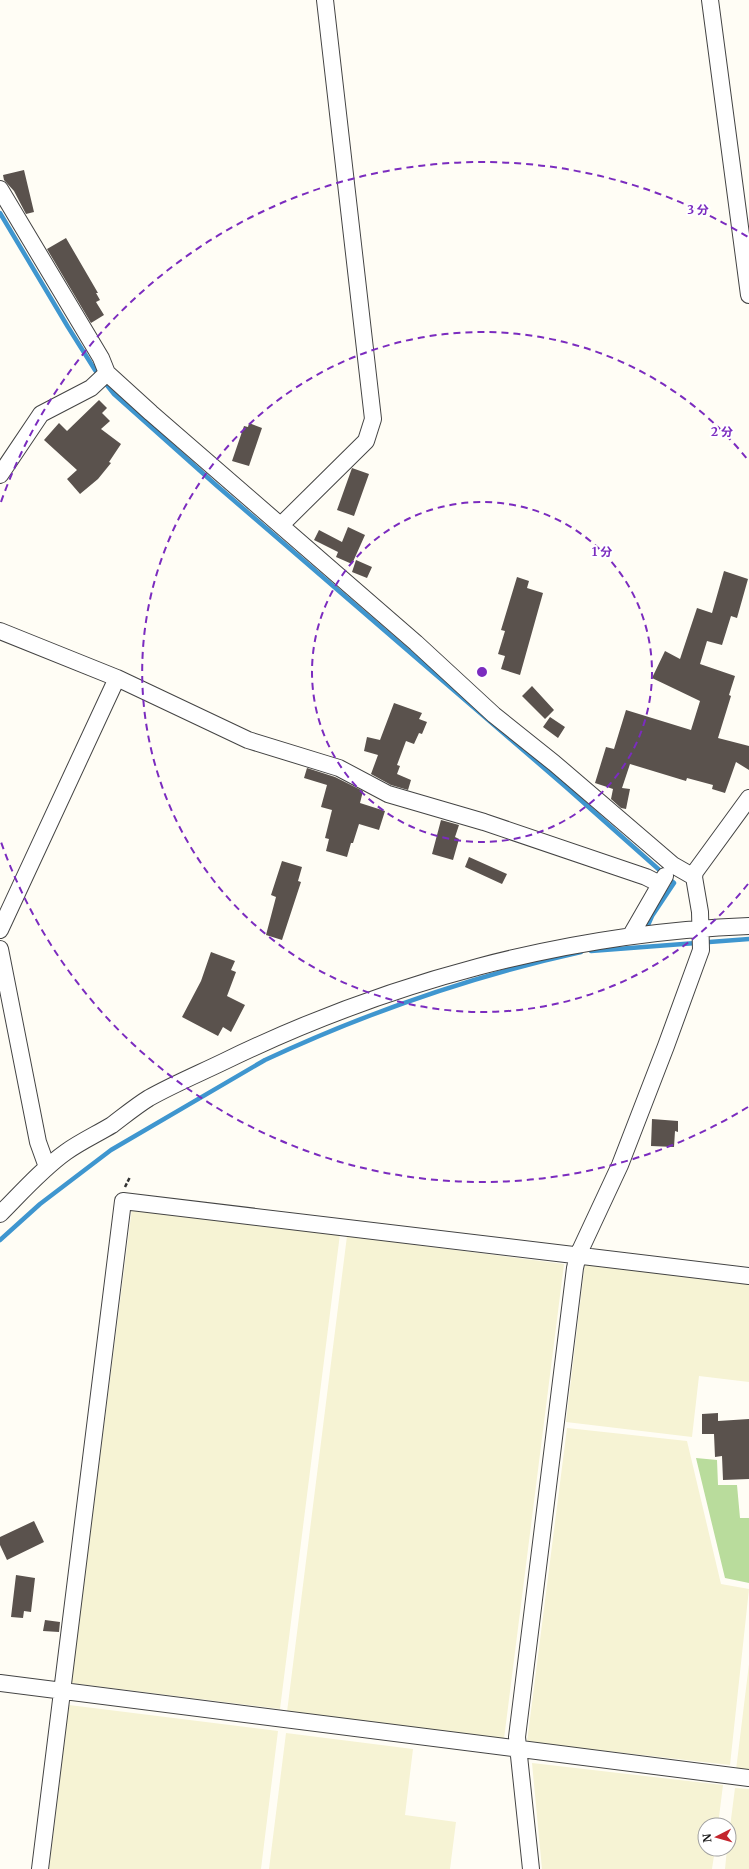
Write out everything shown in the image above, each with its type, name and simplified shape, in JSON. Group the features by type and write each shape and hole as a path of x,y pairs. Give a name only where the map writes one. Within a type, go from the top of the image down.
{"street":[{"path":"280,525 366,441 373,419 325,0"},
{"path":"710,0 749,294"},
{"path":"0,189 101,358 106,373 416,643 494,715 554,763 673,865 694,877"},
{"path":"0,475 41,414 91,388 106,373"},
{"path":"0,632 117,678 248,740 339,768 388,794 484,822 646,877 660,884"},
{"path":"0,930 117,678"},
{"path":"530,1869 517,1737 578,1255 620,1165 666,1046 701,938 694,877 698,866 749,798"},
{"path":"631,935 660,884 673,865"},
{"path":"0,1214 48,1167 66,1152 111,1125 148,1099 254,1046 340,1010 441,976 559,947 631,935 701,938 749,926"},
{"path":"0,948 38,1142 48,1167"},
{"path":"40,1869 61,1690 123,1201 749,1276"},
{"path":"0,1683 749,1778"}],"shaded area":[{"path":"132,1208 340,1234 280,1709 71,1683"},
{"path":"347,1236 564,1264 504,1739 287,1712"},
{"path":"585,1262 749,1281 749,1382 699,1376 692,1437 566,1422"},
{"path":"567,1428 687,1441 721,1584 749,1589 730,1765 527,1742"},
{"path":"749,1664 749,1772 736,1770"},
{"path":"69,1705 278,1731 261,1869 49,1869"},
{"path":"286,1733 413,1749 405,1815 456,1822 450,1869 269,1869"},
{"path":"532,1763 723,1785 719,1817 697,1817 697,1857 714,1857 712,1869 542,1869"},
{"path":"735,1788 749,1789 749,1869 725,1869 726,1857 737,1857 737,1817 731,1817"}],"green space":[{"path":"696,1458 717,1460 718,1485 737,1485 740,1518 749,1518 749,1583 725,1578"}],"building":[{"path":"24,170 34,212 26,214 14,191 4,180 3,175"},
{"path":"66,238 98,293 96,293 100,300 96,302 104,315 91,323 47,249"},
{"path":"99,400 107,408 102,413 110,421 101,429 121,444 109,462 111,463 98,479 80,494 67,479 77,470 44,440 59,423 67,431"},
{"path":"249,423 262,428 249,466 232,461 244,426 248,427"},
{"path":"352,468 369,474 354,516 337,510"},
{"path":"348,527 365,535 352,564 336,557 338,552 314,540 319,530 342,542"},
{"path":"356,560 372,567 367,578 352,572"},
{"path":"724,571 748,579 737,618 731,616 722,645 707,641 700,664 735,676 729,695 731,696 718,738 749,746 749,770 736,762 725,793 712,789 713,785 687,778 686,781 630,764 622,788 630,789 626,809 621,808 611,799 613,789 595,783 606,747 614,749 626,710 691,730 700,701 652,678 665,651 680,659 697,608 712,613"},
{"path":"517,577 529,581 527,588 543,593 520,675 501,669 505,656 498,654 505,631 501,630"},
{"path":"532,686 554,710 545,719 522,696"},
{"path":"394,703 422,713 419,719 427,722 422,734 419,733 414,744 406,741 397,765 400,766 397,774 411,780 408,790 391,785 371,774 378,755 364,751 367,737 380,740"},
{"path":"550,717 565,727 558,738 543,727"},
{"path":"307,768 335,777 363,791 360,803 385,811 379,830 359,824 347,857 326,851 329,839 325,838 332,810 321,807 327,785 304,778"},
{"path":"441,820 459,825 455,837 459,839 453,860 432,854"},
{"path":"469,857 507,874 502,884 465,867"},
{"path":"282,861 302,867 298,881 301,882 282,940 266,935 276,897 271,895"},
{"path":"211,952 235,961 231,970 236,972 227,996 245,1005 231,1032 223,1027 218,1036 182,1017 201,981"},
{"path":"652,1119 678,1121 678,1132 675,1131 674,1147 651,1146"},
{"path":"718,1413 718,1421 749,1419 749,1479 723,1480 722,1456 715,1457 714,1434 702,1434 702,1414"},
{"path":"34,1521 44,1542 7,1560 0,1545 0,1537"},
{"path":"16,1575 35,1578 31,1612 24,1611 23,1618 11,1617"},
{"path":"45,1620 60,1622 59,1632 43,1631"}],"waterway":[{"path":"0,213 95,370 114,394 216,485 566,787 674,883 652,916 645,932"},
{"path":"591,951 749,939"},
{"path":"0,1240 40,1204 111,1150 265,1060 342,1027 420,997 500,972 581,952"}]}
